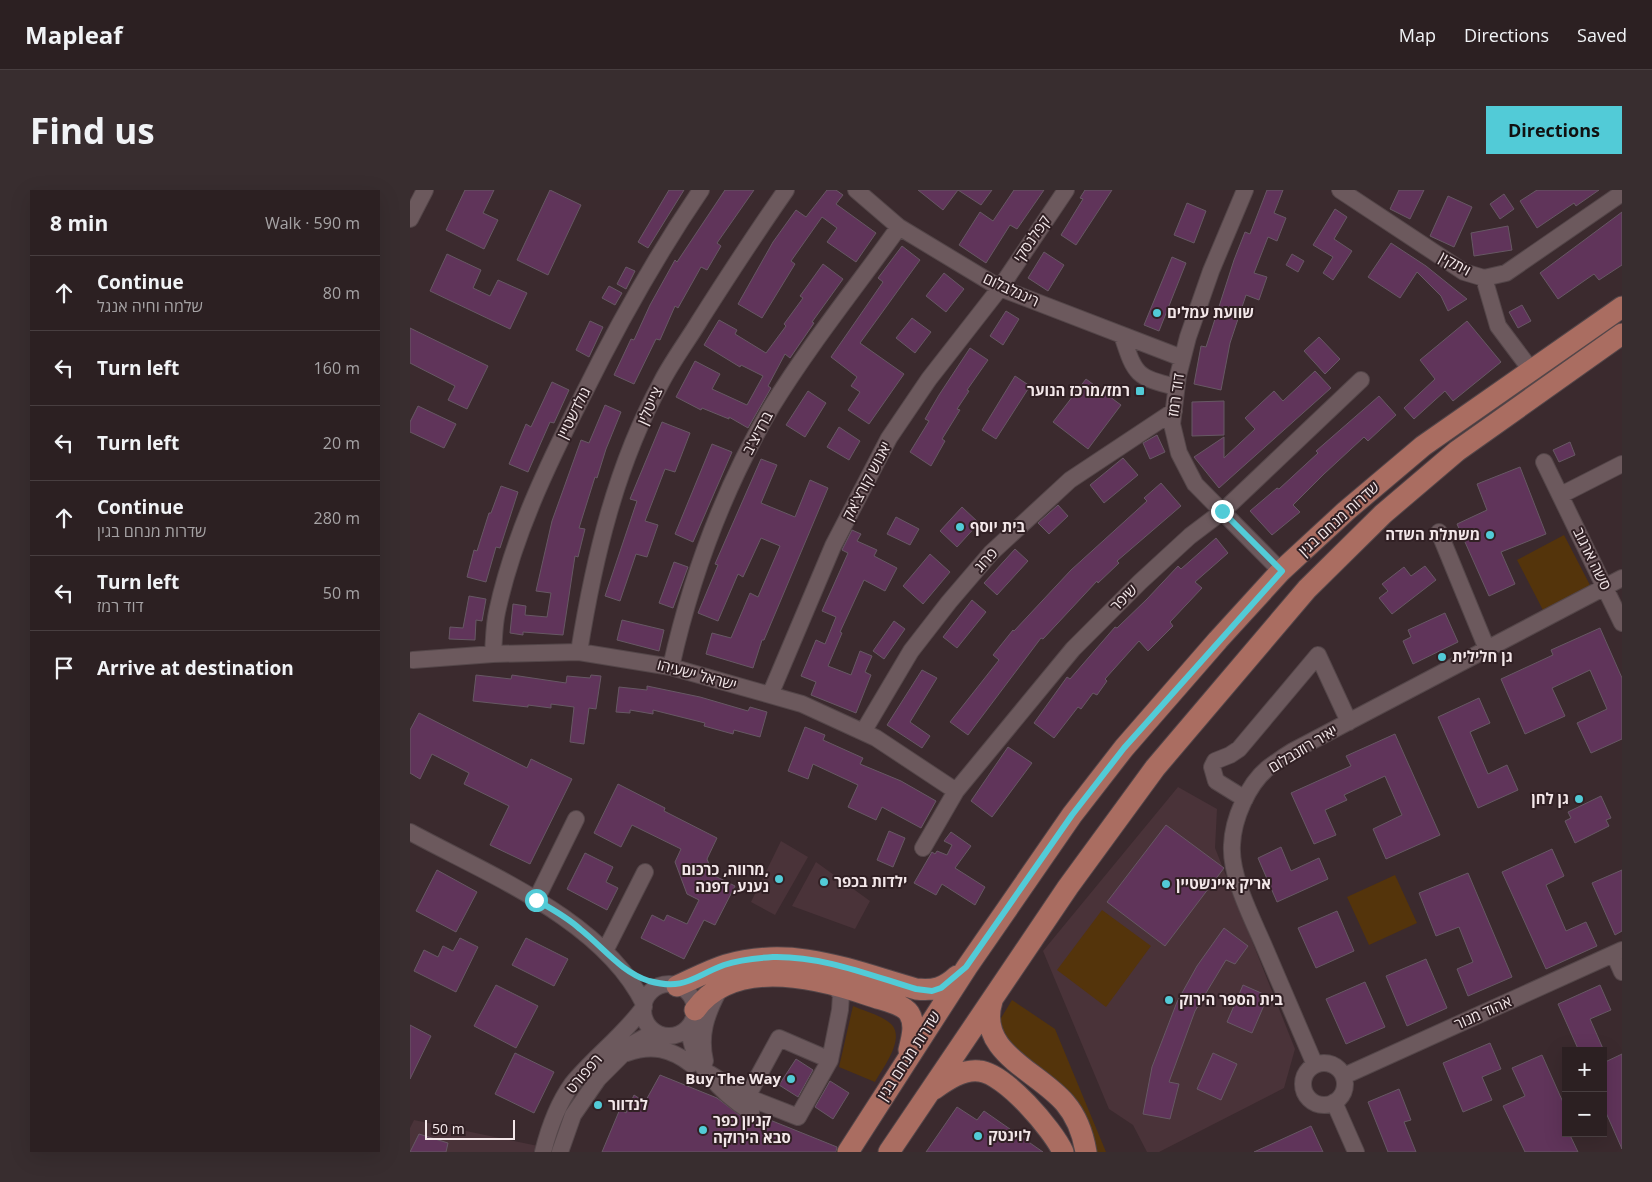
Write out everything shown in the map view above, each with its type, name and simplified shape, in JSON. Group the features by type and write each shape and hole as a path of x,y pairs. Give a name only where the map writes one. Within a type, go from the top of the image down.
{"main road":[{"name":"שדרות מנחם בגין","path":"848,1152 966,967 1072,815 1124,748 1282,571 1346,512 1423,446 1622,307"},
{"name":"שדרות מנחם בגין","path":"890,1152 929,1091 1068,887 1155,768 1307,589 1384,514 1457,451 1622,334"},
{"path":"672,985 724,965 748,959 774,957 816,960 916,989 932,991 951,982 966,967"},
{"path":"693,1018 703,999 720,988 751,978 774,976 813,978 903,1007 908,1012 913,1029 907,1057"},
{"path":"993,997 988,1018 992,1036 1008,1055 1068,1107 1080,1127 1086,1152"},
{"path":"929,1091 948,1079 966,1072 982,1071 992,1075 1018,1095 1057,1141 1063,1152"}],"street":[{"path":"410,219 425,190"},
{"name":"גולדשטיין","path":"493,654 497,613 514,552 542,476 614,332 673,230 700,190"},
{"name":"צייטלין","path":"579,652 591,582 611,502 636,437 662,380 750,241 786,190"},
{"name":"רינגלבלום","path":"856,190 899,227 1000,288 1182,358"},
{"name":"קפלנסקי","path":"1000,288 1066,190"},
{"name":"דוד רמז","path":"1244,190 1211,271 1182,358 1176,387 1172,424 1179,453 1195,484 1282,571"},
{"name":"ויתקין","path":"1340,190 1464,272 1484,278 1506,273 1622,193"},
{"name":"ברדיצ'ב","path":"671,667 682,620 697,575 747,453 783,390 899,227"},
{"path":"1484,278 1498,326 1531,370"},
{"name":"יאנוש קורצ'אק","path":"770,695 833,546 889,438 929,379 1000,288"},
{"path":"1122,335 1136,372 1149,381 1176,387"},
{"name":"שיפר","path":"922,848 956,792 1072,649 1140,582 1190,536 1222,511 1361,380"},
{"name":"פרוג","path":"863,732 911,652 949,602 991,553 1070,480 1174,411"},
{"name":"סשה ארגוב","path":"1544,462 1622,624"},
{"path":"1560,496 1622,464"},
{"path":"1440,532 1487,649"},
{"name":"יאיר רוזנבלום","path":"1315,1065 1255,924 1234,865 1233,837 1245,799 1255,781 1268,768 1293,751 1349,722 1402,691 1622,578"},
{"name":"ישראל ישעיהו","path":"413,660 493,654 579,652 671,667 802,704 863,732 956,792"},
{"path":"1245,799 1216,781 1212,767 1215,761 1230,756 1239,749 1318,656 1349,722"},
{"path":"536,900 576,819"},
{"path":"410,832 563,916 618,964 637,989 644,1006 644,1014 649,1027 666,1036 702,1069"},
{"path":"605,951 645,872"},
{"path":"1618,952 1622,972"},
{"name":"אהוד מנור","path":"1344,1076 1618,952"},
{"path":"618,964 647,980 672,985 690,995 693,1018 692,1047 714,1097"},
{"path":"623,1054 656,1048 679,1055 702,1069 749,1104 798,1117 830,1060 841,1003 841,995 833,983"},
{"path":"644,1006 653,990 672,985"},
{"path":"702,1069 701,1045 703,1031 706,1018 720,988"},
{"name":"רפפורט","path":"543,1152 549,1128 558,1107 572,1085 634,1021 644,1006"},
{"path":"666,1036 678,1035 693,1018"},
{"name":"רפפורט","path":"560,1152 573,1115 586,1094 623,1054 645,1037 666,1036"},
{"path":"749,1104 779,1038 830,1060"},
{"path":"1327,1063 1334,1065 1344,1076 1344,1092 1334,1102 1325,1105 1318,1104 1307,1095 1303,1083 1305,1076 1315,1065 1327,1063"},
{"path":"1334,1102 1356,1152"}],"shaded area":[{"path":"1564,535 1592,589 1545,614 1517,560"},
{"name":"בית הספר הירוק","path":"1178,787 1217,809 1215,848 1295,1049 1284,1088 1159,1152 1147,1152 1133,1125 1109,1109 1043,951"},
{"name":"מרווה, כרכום, נענע, דפנה","path":"781,841 808,857 775,915 751,902"},
{"name":"ילדות בכפר","path":"816,862 870,901 855,929 792,906"},
{"path":"1395,875 1417,923 1369,945 1347,897"},
{"path":"1102,910 1151,946 1106,1007 1057,970"},
{"path":"1012,1000 1055,1029 1106,1152 1095,1152 1014,1051 998,1023"},
{"path":"853,1006 884,1019 892,1025 895,1031 896,1038 891,1054 875,1082 839,1067"},
{"path":"414,1120 538,1146 538,1152 410,1152 410,1128"}],"building":[{"path":"465,190 494,190 483,213 498,220 484,249 446,230"},
{"path":"550,190 581,205 548,275 517,260"},
{"path":"669,190 684,190 648,248 638,242"},
{"path":"725,190 754,190 717,243 721,246 707,270 701,267 678,308 675,306 660,340 656,339 634,384 614,375 631,339 634,340 650,305 675,260 677,262"},
{"path":"827,190 836,190 843,195 836,204 876,233 856,262 827,242 837,228 822,217 791,261 795,264 762,318 738,304 773,242 796,210 806,217"},
{"path":"918,190 958,190 943,210"},
{"path":"958,190 992,190 981,205"},
{"path":"1014,190 1044,190 1017,229 1010,225 986,263 959,245 980,212 993,221"},
{"path":"1085,190 1112,190 1076,245 1061,235 1083,199 1080,198"},
{"path":"1267,190 1283,190 1274,213 1286,218 1277,241 1268,237 1254,273 1267,277 1259,300 1246,295 1230,343 1221,390 1194,384 1201,346 1206,347 1234,260 1245,232 1250,234"},
{"path":"1399,190 1424,190 1410,219 1390,209"},
{"path":"1537,190 1599,190 1576,206 1574,203 1537,228 1520,201"},
{"path":"1504,194 1514,209 1500,219 1490,204"},
{"path":"1448,196 1472,207 1454,247 1430,236"},
{"path":"1187,203 1206,211 1194,243 1174,235"},
{"path":"1335,209 1347,217 1334,239 1352,251 1333,280 1323,273 1333,257 1313,245"},
{"path":"1622,212 1622,265 1599,280 1594,274 1558,299 1540,273"},
{"path":"1508,226 1512,250 1474,256 1471,233"},
{"path":"1391,243 1426,266 1467,299 1448,311 1441,296 1417,272 1400,298 1368,277"},
{"path":"902,246 920,260 860,343 904,374 869,424 848,410 860,392 851,386 857,377 831,357 883,282 878,278"},
{"path":"1044,252 1064,265 1048,291 1028,278"},
{"path":"447,254 481,270 473,288 490,296 498,280 527,293 510,329 430,291"},
{"path":"1292,254 1304,261 1298,272 1286,265"},
{"path":"1172,257 1186,263 1159,331 1144,325"},
{"path":"823,264 843,279 812,322 814,323 790,358 785,354 768,386 771,388 748,428 729,417 729,419 702,408 701,410 676,397 695,361 720,374 712,389 747,405 763,376 741,365 740,367 704,345 719,320 737,330 735,334 766,353 786,326 784,324 803,298 800,296"},
{"path":"626,267 635,271 626,289 617,284"},
{"path":"944,273 964,289 946,312 926,296"},
{"path":"609,286 622,293 615,305 602,298"},
{"path":"1522,305 1531,321 1518,328 1509,312"},
{"path":"1006,311 1019,319 1003,345 990,336"},
{"path":"912,318 931,332 915,353 896,338"},
{"path":"590,321 603,327 589,357 576,350"},
{"path":"1467,321 1501,362 1453,401 1445,391 1414,419 1404,408 1435,379 1420,360"},
{"path":"410,328 488,366 467,409 448,400 455,386 410,363"},
{"path":"1319,337 1340,359 1325,374 1304,351"},
{"path":"970,348 988,360 967,390 969,391 957,409 960,410 942,439 945,441 931,466 910,452 929,421 925,419"},
{"path":"1315,371 1331,388 1219,488 1194,457 1224,437 1224,458 1255,429 1245,418 1274,391 1283,401"},
{"path":"1015,376 1030,386 996,439 982,430"},
{"path":"1086,379 1121,405 1088,449 1053,422"},
{"path":"552,382 569,390 554,423 550,422 528,472 509,464 526,424 531,427"},
{"path":"808,391 826,403 805,437 786,425"},
{"path":"1379,396 1396,415 1368,441 1364,437 1324,474 1293,505 1300,512 1272,535 1250,511 1277,488 1279,489 1318,453 1316,451"},
{"path":"1224,401 1224,435 1192,436 1192,402"},
{"path":"605,405 621,412 597,478 595,477 579,528 585,529 578,557 575,556 563,635 523,632 523,635 510,633 513,604 526,606 525,615 547,617 551,593 536,591 552,521 581,440 589,443"},
{"path":"418,406 456,424 444,448 410,432 410,422"},
{"path":"662,422 690,433 675,472 665,469 645,521 658,525 647,557 636,554 620,601 605,596 637,501 630,499"},
{"path":"839,427 860,441 849,460 827,447"},
{"path":"1157,435 1165,452 1150,459 1143,443"},
{"path":"1570,442 1575,455 1559,462 1553,450"},
{"path":"712,444 732,452 693,542 675,534"},
{"path":"1123,458 1138,475 1104,503 1090,485"},
{"path":"761,459 777,465 761,503 795,517 810,480 828,488 764,640 762,640 753,668 706,654 712,633 731,638 750,593 758,597 780,546 761,538 743,577 738,574 718,621 698,613 718,565 715,564"},
{"path":"1520,467 1546,534 1501,552 1515,584 1489,596 1457,524 1487,510 1477,484"},
{"path":"1161,483 1181,506 1117,561 1119,563 1098,583 1097,581 1043,639 1041,638 968,735 950,722 999,660 993,655 1013,630 1071,570 1147,501 1144,498"},
{"path":"501,486 518,492 500,548 496,547 486,582 467,577 474,550 477,551 489,513 491,513"},
{"path":"1058,505 1068,516 1049,534 1038,523"},
{"name":"בית יוסף","path":"962,507 979,523 957,547 940,531"},
{"path":"896,517 919,529 910,545 887,534"},
{"path":"852,530 861,534 857,541 877,550 874,556 897,568 885,591 864,580 840,632 842,633 828,666 851,675 860,651 872,656 865,672 871,675 856,713 811,695 816,682 801,676 816,640 825,644 836,617 822,611 848,553 842,550"},
{"path":"1216,538 1228,553 1195,582 1202,588 1170,622 1173,626 1148,651 1139,641 1105,679 1107,681 1097,695 1093,693 1081,709 1078,707 1054,738 1034,723 1067,677 1070,679 1115,627 1117,628 1147,599 1178,566 1181,569"},
{"path":"1015,549 1028,561 997,595 984,583"},
{"path":"930,554 950,572 923,604 903,586"},
{"path":"674,562 688,567 673,608 659,603"},
{"path":"1425,566 1436,580 1392,614 1379,598 1388,591 1382,584 1404,567 1411,576"},
{"path":"469,596 486,599 482,621 476,620 475,640 449,639 450,627 463,628"},
{"path":"972,600 986,612 957,648 943,637"},
{"path":"1445,613 1458,642 1413,664 1403,641 1411,637 1408,630"},
{"path":"622,620 664,630 659,651 617,640"},
{"path":"894,621 905,629 884,659 873,651"},
{"path":"1600,628 1622,678 1622,739 1591,753 1577,723 1607,709 1590,670 1552,688 1565,716 1525,734 1501,679 1553,655 1551,650"},
{"path":"922,670 937,678 910,722 930,736 922,748 887,725"},
{"path":"476,675 511,679 512,675 566,683 567,676 590,678 591,675 601,676 596,709 589,708 584,744 570,742 574,707 551,704 551,708 528,705 528,707 473,701"},
{"path":"647,686 700,697 748,711 750,707 767,712 760,737 734,730 733,734 704,726 705,723 653,710 653,714 630,710 630,713 616,712 619,687 647,690"},
{"path":"1479,698 1490,723 1470,732 1488,774 1507,765 1518,790 1478,808 1438,717"},
{"path":"419,713 527,768 531,759 572,779 530,864 490,845 509,806 464,784 469,773 432,754 420,779 410,773 410,730"},
{"path":"805,727 825,735 823,740 863,758 860,764 901,781 936,801 921,828 882,807 876,820 848,807 858,785 813,764 808,779 788,771"},
{"path":"1395,734 1440,835 1386,859 1373,829 1402,815 1385,776 1344,795 1347,800 1325,810 1336,835 1314,844 1291,793 1351,766 1346,756"},
{"path":"1008,747 1032,763 992,817 971,801"},
{"path":"618,784 665,808 664,811 717,838 707,859 713,875 735,886 715,925 704,920 684,959 641,938 652,915 664,921 667,915 687,924 699,900 687,894 675,862 681,849 632,825 621,847 594,833"},
{"path":"1601,796 1611,818 1606,820 1609,826 1575,843 1565,821 1571,818 1568,812"},
{"name":"אריק איינשטיין","path":"1166,825 1224,868 1165,946 1107,902"},
{"path":"889,831 905,838 893,867 877,860"},
{"path":"951,832 971,846 955,868 985,887 975,905 942,884 936,895 914,883 932,852 935,854 937,851 947,855 952,845 944,841"},
{"path":"1281,847 1291,871 1319,858 1328,879 1277,902 1258,858"},
{"path":"1552,849 1564,876 1546,885 1566,931 1586,922 1597,946 1546,969 1502,872"},
{"path":"585,853 613,867 606,882 618,888 607,910 567,889"},
{"path":"437,870 477,892 456,932 416,911"},
{"path":"1622,870 1622,931 1615,935 1592,883"},
{"path":"1468,873 1512,977 1468,996 1457,969 1473,962 1459,927 1436,936 1419,893"},
{"path":"1337,911 1354,951 1316,968 1298,928"},
{"path":"1224,928 1248,946 1235,964 1226,960 1195,1011 1169,1082 1179,1084 1170,1119 1143,1114 1152,1067 1177,1002 1197,966"},
{"path":"460,938 478,947 456,992 414,971 424,950 438,957 443,946 453,951"},
{"path":"526,938 568,959 554,986 512,965"},
{"path":"1426,959 1447,1008 1407,1026 1386,976"},
{"path":"1365,982 1385,1027 1346,1044 1326,999"},
{"path":"496,985 538,1006 516,1048 474,1026"},
{"path":"1243,985 1268,996 1252,1033 1227,1022"},
{"path":"1600,985 1611,1010 1590,1019 1602,1047 1577,1047 1558,1004"},
{"path":"410,1025 431,1036 410,1079"},
{"path":"1490,1043 1501,1069 1482,1077 1492,1100 1463,1112 1443,1063"},
{"path":"515,1053 554,1072 534,1113 495,1094"},
{"path":"1213,1053 1237,1064 1221,1100 1197,1089"},
{"path":"1622,1054 1622,1149 1607,1115 1607,1061"},
{"path":"1542,1055 1562,1100 1562,1137 1571,1137 1578,1152 1525,1152 1503,1106 1525,1096 1512,1068"},
{"path":"796,1059 813,1070 798,1097 779,1085"},
{"name":"קניון כפר סבא הירוקה","path":"660,1075 717,1098 746,1120 755,1121 760,1116 837,1147 836,1152 602,1152 620,1109 626,1113 634,1095 645,1102"},
{"path":"830,1081 849,1093 833,1119 815,1107"},
{"path":"1399,1089 1411,1120 1404,1122 1416,1152 1388,1152 1368,1102"},
{"name":"לוינטק","path":"957,1107 977,1120 984,1111 1043,1152 926,1152"},
{"path":"1311,1126 1323,1152 1254,1152"},
{"path":"419,1134 448,1143 446,1152 410,1152"}],"place":[{"name":"שוועת עמלים","path":"1157,313"},
{"name":"רמז/מרכז הנוער","path":"1140,391"},
{"name":"בית יוסף","path":"960,527"},
{"name":"משתלת השדה","path":"1490,535"},
{"name":"גן חלילית","path":"1442,657"},
{"name":"גן לחן","path":"1579,799"},
{"name":"מרווה, כרכום, נענע, דפנה","path":"779,879"},
{"name":"ילדות בכפר","path":"824,882"},
{"name":"אריק איינשטיין","path":"1166,884"},
{"name":"בית הספר הירוק","path":"1169,1000"},
{"name":"Buy The Way","path":"791,1079"},
{"name":"לנדוור","path":"598,1105"},
{"name":"קניון כפר סבא הירוקה","path":"703,1130"},
{"name":"לוינטק","path":"978,1136"}],"route":[{"path":"536,900 581,929 618,964 647,980 657,983 677,986 701,977 724,965 748,959 774,957 816,960 839,965 916,989 932,991 941,988 951,982 966,967 1072,815 1124,748 1218,640 1282,571 1222,511"}]}
